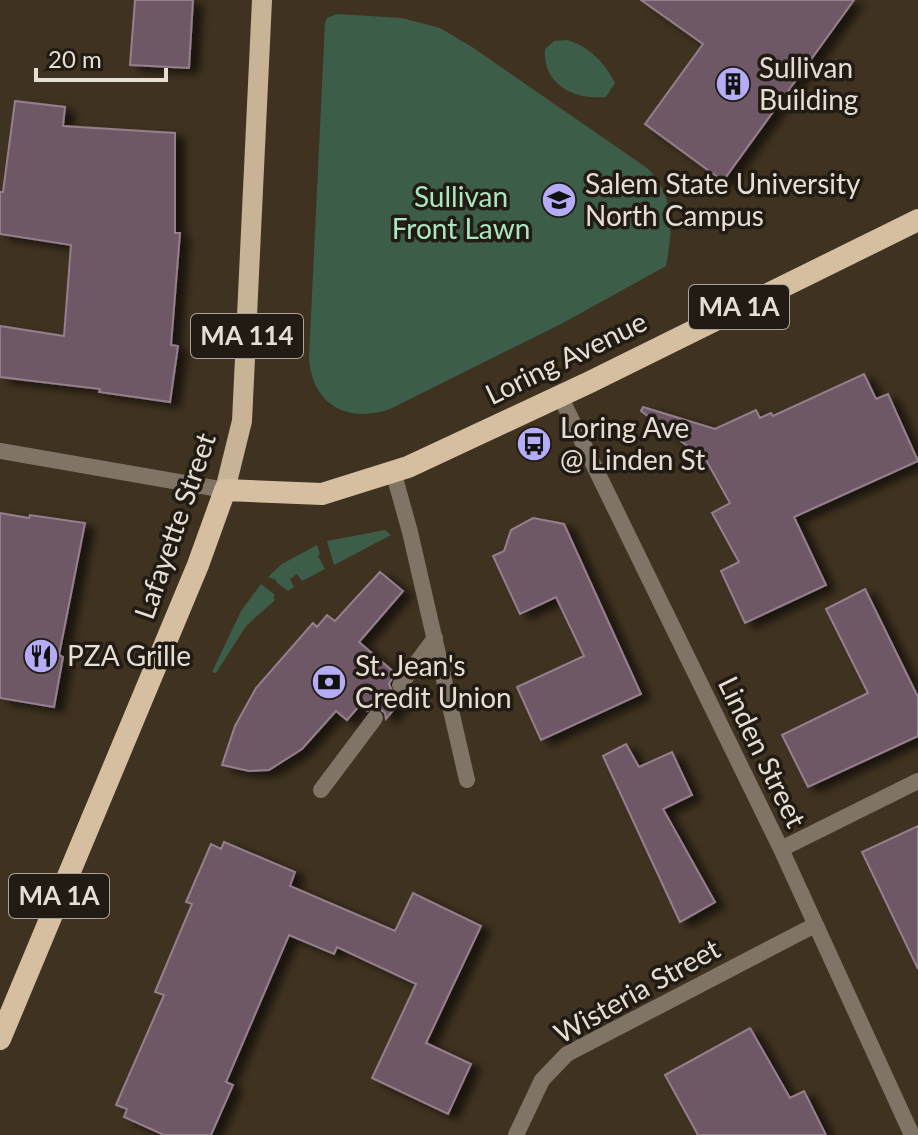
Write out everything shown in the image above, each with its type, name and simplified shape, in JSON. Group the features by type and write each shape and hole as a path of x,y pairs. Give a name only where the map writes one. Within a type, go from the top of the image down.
{"highway":[{"name":"Loring Avenue","path":"225,490 322,494 393,471 560,396 918,220"},
{"name":"Lafayette Street","path":"0,1039 198,565 225,490"}],"main road":[{"name":"Lafayette Street","path":"225,490 242,421 262,0"}],"street":[{"name":"Linden Street","path":"560,396 781,849 912,1135"},
{"path":"0,451 225,490"},
{"path":"393,471 467,780"},
{"path":"400,685 435,638"},
{"path":"321,790 375,718"},
{"path":"781,849 918,781"},
{"name":"Wisteria Street","path":"516,1135 542,1080 567,1054 815,925"}],"green space":[{"name":"Sullivan Front Lawn","path":"337,14 402,18 440,28 647,168 663,190 670,214 666,266 561,324 390,409 359,414 334,406 316,387 309,357 325,23 327,18"},
{"path":"567,40 590,51 607,69 615,83 606,97 572,93 555,81 545,62 545,49 554,41"},
{"path":"385,530 391,535 334,565 327,541"},
{"path":"317,545 318,556 325,569 302,581 297,574 290,579 294,587 288,591 277,580 268,577 282,564"},
{"path":"261,584 275,595 275,600 246,626 216,673 212,672 241,611"}],"building":[{"path":"135,0 193,0 189,68 130,65"},
{"name":"Sullivan Building","path":"641,0 854,0 723,181 645,124 703,44"},
{"path":"15,101 65,107 63,126 175,133 175,233 180,233 171,345 178,346 170,402 99,392 100,389 0,377 0,326 64,336 71,245 0,234 0,192 3,192"},
{"path":"864,374 876,399 888,394 918,461 794,517 826,585 745,623 721,571 739,562 712,513 730,503 706,460 641,411 643,407 715,429 756,410 760,418 771,413 773,416"},
{"path":"0,513 85,523 59,655 63,657 54,707 0,698"},
{"path":"533,518 564,524 641,694 541,740 517,687 584,656 556,597 520,614 493,556 504,551 511,530"},
{"name":"St. Jean's Credit Union","path":"380,572 403,591 359,642 395,673 389,684 393,693 400,696 408,692 386,719 385,713 377,707 367,711 360,705 347,720 336,711 302,749 269,770 249,771 222,765 235,726 256,688 313,623 317,627 327,615 335,621"},
{"path":"865,589 918,697 918,736 808,787 782,735 868,693 826,609"},
{"path":"626,744 639,767 672,752 692,795 663,809 715,902 680,922 603,756"},
{"path":"918,826 918,969 862,852"},
{"path":"224,842 295,872 290,886 395,931 413,893 481,926 426,1043 471,1064 448,1114 372,1078 416,984 337,947 334,954 289,935 226,1082 233,1085 211,1135 164,1135 124,1117 127,1109 116,1105 164,995 155,992 192,904 186,902 211,844 221,849"},
{"path":"750,1028 790,1098 804,1091 826,1135 698,1135 665,1075"}],"place":[{"name":"Sullivan Building","path":"733,84"},
{"name":"Salem State University North Campus","path":"559,200"},
{"name":"Loring Ave @ Linden St","path":"534,444"},
{"name":"PZA Grille","path":"41,656"},
{"name":"St. Jean's Credit Union","path":"329,682"}]}
